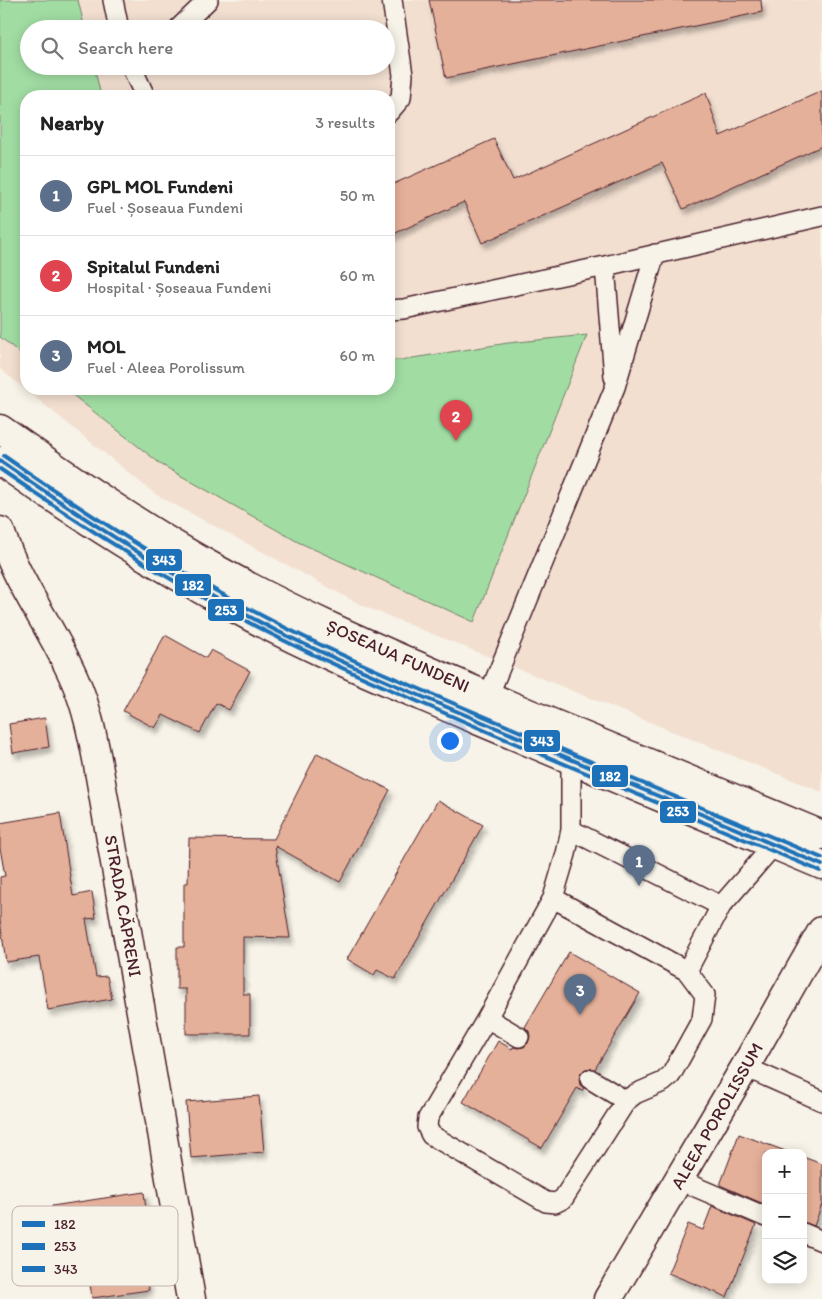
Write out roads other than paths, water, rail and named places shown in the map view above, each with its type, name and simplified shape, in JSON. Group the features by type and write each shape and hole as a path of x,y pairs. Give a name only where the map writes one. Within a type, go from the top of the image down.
{"main road":[{"name":"ȘOSEAUA FUNDENI","path":"0,428 103,500 194,556 267,595 349,635 488,697 822,835"},
{"name":"ȘOSEAUA FUNDENI","path":"0,461 121,542 184,580 252,618 323,653 571,760 822,865"},
{"name":"STRADA CĂPRENI","path":"0,531 14,569 78,686 89,723 99,769 176,1206"},
{"name":"ALEEA POROLISSUM","path":"608,1299 680,1180 822,931"},
{"name":"STRADA CĂPRENI","path":"178,1219 192,1299"}],"lane":[{"path":"113,0 117,20"},
{"path":"187,20 208,0"},
{"path":"392,0 395,20"},
{"path":"395,20 403,75 401,98 395,105"},
{"path":"137,75 143,90"},
{"path":"395,310 605,266 822,216"},
{"path":"488,697 615,387 655,254"},
{"path":"605,266 615,387"},
{"path":"553,898 688,971 705,995 702,1019 671,1075 663,1082 635,1094 626,1101 563,1199 555,1203 546,1202 431,1135 427,1127 428,1118 487,1018 553,898 571,830 571,760"},
{"path":"571,830 721,906"},
{"path":"688,971 721,906 774,845"},
{"path":"487,1018 519,1037"},
{"path":"745,1067 822,1101"},
{"path":"590,1079 626,1101"},
{"path":"680,1180 762,1215"},
{"path":"807,1235 822,1241"}],"place":[{"name":"Spitalul Fundeni","path":"456,441"},
{"name":"GPL MOL Fundeni","path":"639,886"},
{"name":"MOL","path":"580,1015"}]}
